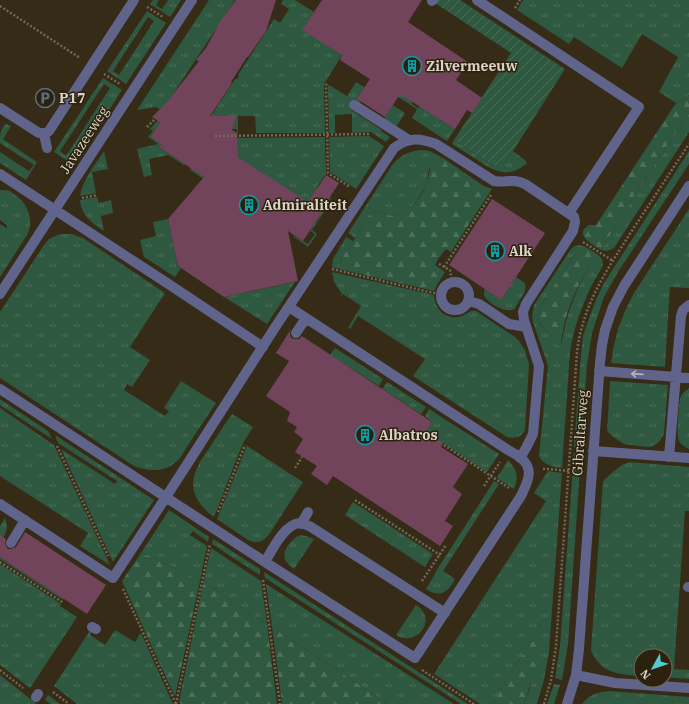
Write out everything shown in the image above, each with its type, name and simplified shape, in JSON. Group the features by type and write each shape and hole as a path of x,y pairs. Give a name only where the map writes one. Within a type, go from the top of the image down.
{"street":[{"name":"Javazeeweg","path":"0,294 56,210 75,172 113,129 132,92 192,0"},
{"path":"477,0 639,107 569,213"},
{"path":"1,110 39,133 44,134 49,131 92,66 138,2"},
{"path":"354,105 409,140"},
{"path":"44,134 47,148"},
{"path":"0,504 112,579 393,149 401,143 418,139 436,144 490,179 500,182 512,180 519,181 525,184 574,217 575,227 526,304 524,312 524,320 538,362 539,370 533,434 520,458"},
{"path":"0,174 26,185 56,210 122,248 170,285 263,347"},
{"name":"Gibraltarweg","path":"567,704 576,675 599,371 605,330 613,307 624,286 689,186"},
{"path":"465,280 468,291 468,301 462,308 457,310 447,308 443,303 441,294 443,288 452,282 465,280"},
{"path":"468,301 479,304 509,324 526,327"},
{"path":"669,457 681,316 683,310 689,305"},
{"path":"0,389 415,658 521,496 529,479 528,471 524,461 520,458 289,307"},
{"path":"296,333 306,318"},
{"path":"599,371 689,378"},
{"path":"593,451 689,458"},
{"path":"301,524 308,512"},
{"path":"11,543 25,520"},
{"path":"265,562 283,534 298,523 305,524 311,526 445,612"},
{"path":"576,675 615,683 689,688"}],"path":[{"path":"138,2 175,25"},
{"path":"0,6 132,92"},
{"path":"327,84 328,173 362,195"},
{"path":"147,127 155,119"},
{"path":"215,136 370,134 393,149"},
{"path":"444,267 500,182"},
{"path":"571,234 613,261"},
{"path":"319,261 332,270 441,294"},
{"path":"440,264 450,270 452,282"},
{"path":"176,704 215,518 245,445"},
{"path":"444,445 521,496"},
{"path":"484,486 508,450"},
{"path":"295,468 302,457"},
{"path":"528,471 549,469 568,471"},
{"path":"354,500 440,555"},
{"path":"414,593 446,545"},
{"path":"0,562 62,602"},
{"path":"265,562 262,571 280,704"},
{"path":"415,658 420,669 474,704"},
{"path":"51,690 69,704"}],"green space":[{"path":"153,0 159,0 156,5 162,9 168,0 181,0 170,17 150,4"},
{"path":"209,0 235,0 162,111 156,107 137,110"},
{"path":"283,0 295,0 314,12 303,30 342,55 324,84 325,133 256,133 255,116 238,116 238,134 237,129 226,129 198,136 235,79 239,76 238,75 274,19 280,23 289,9 281,4"},
{"path":"437,0 460,0 565,69 503,165 492,165 454,140 511,53 435,3"},
{"path":"523,0 689,0 689,95 676,103 659,92 678,57 642,34 622,68 574,37 569,44 517,10"},
{"path":"147,11 166,23 126,84 107,71","holes":["148,17 154,21 119,75 113,71"]},
{"path":"355,64 413,102 411,104 418,108 420,106 455,129 447,141 412,118 417,109 352,68"},
{"path":"103,78 122,90 74,165 54,152","holes":["104,84 110,88 66,156 60,151"]},
{"path":"356,82 405,113 396,127 384,119 389,110 365,94 360,103 356,101 351,110 382,130 381,131 390,137 386,142 371,132 352,133 352,114 335,115 335,133 329,133 328,86 329,85 347,96"},
{"path":"689,95 689,113 634,196 601,250 583,236 583,232 589,225 596,225 676,103"},
{"path":"689,113 689,132 614,248 607,251 601,250 634,196"},
{"path":"158,120 160,122 151,137 161,143 159,147 183,163 199,142 184,165 168,155 149,159 152,175 144,177 137,149 158,144 148,137 153,131 150,129"},
{"path":"6,124 11,126 3,139 37,162 26,180 0,163 0,152 29,171 34,165 0,143 1,130"},
{"path":"369,136 384,146 356,189 330,172 329,137"},
{"path":"325,137 326,174 316,188 331,198 312,230 317,234 308,247 293,235 308,244 315,234 310,231 322,212 217,143 207,181 190,170 215,138"},
{"path":"454,140 492,165 505,162 513,151 527,163 514,171 501,172 489,167 452,144"},
{"path":"104,151 108,169 92,172 96,193 80,196 87,178"},
{"path":"413,151 430,151 443,158 435,162 430,168 426,185 415,203 400,214 392,216 378,211 368,216 356,237 343,256 339,269 332,267 333,259 346,237 353,241 355,238 348,233 393,164 406,154"},
{"path":"689,151 689,164 618,272 604,297 592,333 587,365 581,448 574,447 583,336 597,297 604,283"},
{"path":"443,158 484,186 492,189 451,252 446,249 438,259 435,265 445,272 434,291 339,269 343,256 354,241 368,216 376,211 392,216 406,211 419,199 422,194 430,168 434,162"},
{"path":"0,190 10,191 24,203 29,213 30,224 27,235 0,277 0,224 6,228 8,226 0,220"},
{"path":"97,197 99,203 111,200 113,213 101,216 104,231 85,215 81,205 80,200"},
{"path":"689,209 689,288 670,287 665,367 611,363 618,329 634,293"},
{"path":"168,219 178,267 181,268 175,277 144,257 140,240 156,236 153,222"},
{"path":"60,234 72,234 83,238 165,293 130,347 150,360 132,387 127,384 124,390 165,416 169,411 164,408 181,381 216,403 180,458 175,463 164,469 153,470 134,466 0,378 0,312 44,245 49,239"},
{"path":"576,245 584,246 573,257 540,307 537,317 539,323 558,345 561,346 566,322 578,287 596,255 597,254 602,259 602,267 591,286 580,312 573,335 570,352 562,468 543,462 539,456 548,366 532,315 534,305 571,249"},
{"path":"584,246 597,254 584,275 573,298 562,334 561,346 558,345 538,321 537,317 540,307 573,257"},
{"path":"332,272 434,295 439,310 446,316 462,316 476,311 515,337 525,350 529,364 524,432 518,437 507,437 413,376 425,359 358,316 350,329 348,328 361,306 343,294 339,299 342,294 334,282"},
{"path":"516,277 525,283 525,291 514,309 506,310 497,307 484,295 485,289 501,300"},
{"path":"295,282 267,324 224,297"},
{"path":"335,348 383,379 379,386 330,355"},
{"path":"610,381 668,385 664,434 659,442 653,446 647,447 624,444 607,431"},
{"path":"387,382 426,407 421,414 382,389"},
{"path":"689,388 689,449 682,445 678,438 678,414 680,398"},
{"path":"0,399 48,431 52,439 0,405"},
{"path":"0,408 54,445 110,565 80,546 88,533 0,476"},
{"path":"429,409 499,454 487,472 426,432 432,422 425,416"},
{"path":"232,414 253,427 243,443 214,517 198,501 193,488 193,481 201,461"},
{"path":"55,435 154,500 113,562 61,449 115,484 117,481 58,443"},
{"path":"247,446 303,482 270,533 263,540 258,542 248,540 217,519"},
{"path":"574,453 581,453 568,644 562,680 555,678 560,646"},
{"path":"508,460 515,470 517,477 514,489 497,478"},
{"path":"630,462 689,467 689,511 685,511 674,669 689,670 689,679 673,678 673,648 633,648 633,675 618,673 605,668 595,658 591,650 603,481 612,472"},
{"path":"548,471 562,473 549,652 544,680 537,704 524,704 530,688 540,623 532,641 492,704 480,704 434,674 546,501 534,493"},
{"path":"494,481 499,484 443,571 455,579 449,588 443,593 431,592 426,589 435,573"},
{"path":"353,502 433,554 425,567 345,515"},
{"path":"169,510 209,537 208,542 193,531 190,535 207,546 200,581 155,558 141,553"},
{"path":"5,518 7,525 6,531 0,542 0,526"},
{"path":"300,535 314,539 294,569 288,564 284,555 286,548"},
{"path":"213,539 260,569 260,575 212,544"},
{"path":"211,548 261,581 267,624 210,586 203,584"},
{"path":"141,553 155,558 200,581 175,697 122,581"},
{"path":"0,557 64,599 63,600 0,559"},
{"path":"0,564 61,604 60,606 77,617 30,688 0,665"},
{"path":"264,572 468,704 461,704 265,578"},
{"path":"203,584 210,586 267,624 277,704 181,704 179,702"},
{"path":"266,584 454,704 388,704 272,627"},
{"path":"416,605 423,611 425,617 425,624 422,630 411,638 404,638 396,635"},
{"path":"540,621 535,663 524,704 492,704 532,641"},
{"path":"272,627 388,704 282,704"},
{"path":"91,629 93,631 90,635 105,645 115,630 135,642 141,633 173,704 77,704 54,686"},
{"path":"0,675 37,704 0,704"},
{"path":"554,684 560,685 554,704 547,704"},
{"path":"609,691 689,697 689,704 582,704 587,698 594,694"},
{"path":"48,695 60,704 51,704 45,700"}],"building":[{"path":"236,0 276,0 266,31 247,57 210,116 236,116 232,130 237,133 238,157 308,202 326,175 339,183 303,241 288,231 298,281 224,297 178,266 168,219 204,177 159,147 161,144 151,137 160,122 152,117 167,102 199,61 196,60 206,48 221,20"},
{"name":"Zilvermeeuw","path":"322,0 422,0 408,22 468,62 456,80 482,98 472,113 467,110 455,129 400,94 385,117 357,99 370,79 340,60 342,55 302,30"},
{"name":"Alk","path":"492,199 545,233 501,300 449,265"},
{"name":"Albatros","path":"291,329 290,336 293,339 299,339 302,336 432,422 426,432 443,443 441,447 468,464 453,487 462,494 445,521 453,526 440,546 333,476 327,485 311,474 317,466 295,452 303,439 294,432 297,427 287,421 290,412 266,396 289,361 276,353"},
{"path":"25,532 106,585 87,614 0,557 0,535 6,539 5,543 8,549 11,549 16,547"}],"place":[{"name":"Zilvermeeuw","path":"412,66"},
{"name":"P17","path":"45,98"},
{"name":"Admiraliteit","path":"249,205"},
{"name":"Alk","path":"495,251"},
{"name":"Albatros","path":"365,435"}]}
